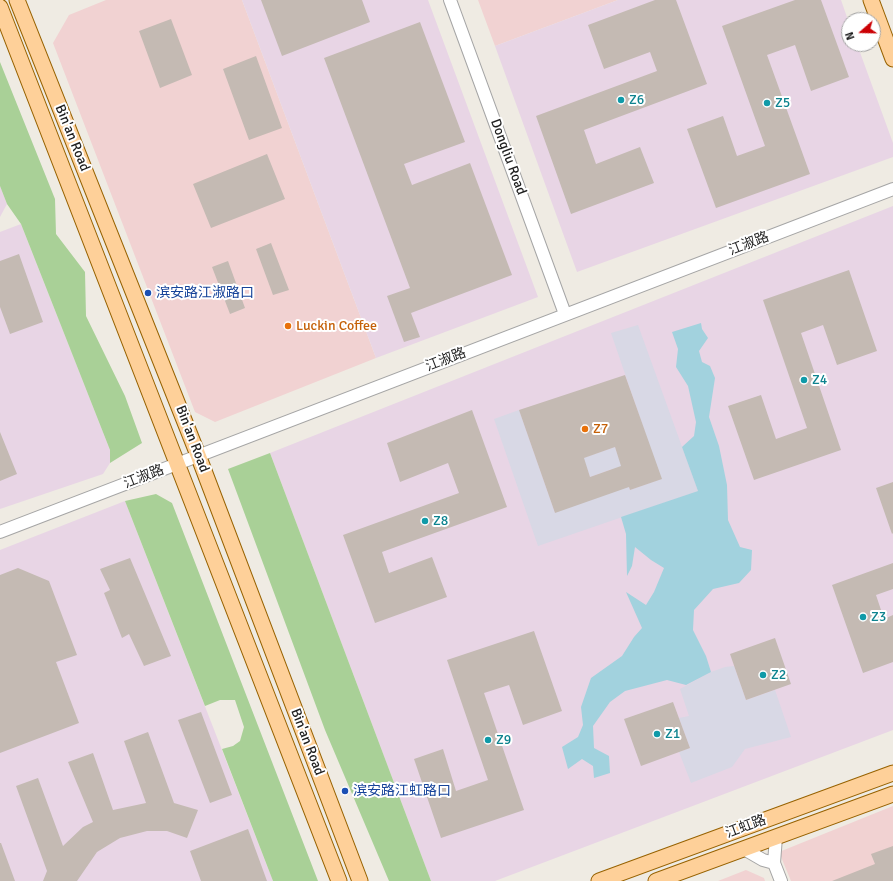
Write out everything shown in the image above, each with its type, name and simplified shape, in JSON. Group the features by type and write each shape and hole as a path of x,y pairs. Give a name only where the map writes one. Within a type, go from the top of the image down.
{"main road":[{"name":"Bin'an Road","path":"17,0 198,455 360,881"},
{"path":"870,0 893,59"},
{"name":"Bin'an Road","path":"0,7 339,881"},
{"name":"江虹路","path":"599,881 893,772"},
{"name":"江虹路","path":"656,881 893,794"}],"street":[{"name":"Dongliu Road","path":"450,0 565,314"},
{"name":"江淑路","path":"0,532 893,189"},
{"path":"776,837 774,863 781,881"},
{"path":"744,848 763,860 774,863"}],"shaded area":[{"path":"106,0 242,0 376,358 215,422 195,412 53,43 69,15"},
{"path":"242,0 428,0 538,297 376,358"},
{"path":"478,0 618,0 495,46"},
{"path":"618,0 841,0 845,12 841,12 841,52 860,52 893,143 893,157 577,272 495,46"},
{"path":"0,186 7,204 0,217"},
{"path":"893,206 893,730 495,881 431,881 270,453"},
{"path":"21,224 110,450 110,463 103,474 0,509 0,232"},
{"path":"638,325 698,491 538,546 494,419 519,410 555,513 612,469 590,477 583,458 615,447 630,490 661,479 611,333"},
{"path":"125,501 273,881 0,881 0,550"},
{"path":"734,666 746,700 775,690 791,737 745,749 732,767 691,783 679,752 690,748 679,718 689,716 680,689 711,672 725,667"},
{"path":"893,806 893,881 791,881 779,852"},
{"path":"746,870 764,878 765,881 718,881"}],"green space":[{"path":"0,62 55,199 56,234 85,272 86,316 125,396 142,443 110,463 110,450 21,224 7,204 0,186"},
{"path":"270,453 431,881 389,881 325,730 228,469"},
{"path":"156,494 172,503 318,881 273,881 222,749 233,746 240,741 244,727 235,700 220,700 205,706 125,501"}],"water":[{"path":"701,323 702,329 708,338 699,351 702,362 710,366 715,378 709,417 719,446 727,485 728,520 740,547 752,550 751,570 739,583 713,589 694,610 693,630 706,656 711,672 686,685 667,680 625,691 610,702 593,726 594,748 609,756 610,773 594,778 593,766 582,759 568,769 562,747 578,737 583,725 581,707 591,678 622,656 634,637 642,628 626,592 646,605 654,592 664,568 635,547 632,566 627,576 626,534 621,517 698,491 682,447 694,436 696,422 688,386 676,367 678,349 672,332"}],"building":[{"path":"261,0 362,0 370,22 282,56"},
{"name":"Z6","path":"655,0 676,0 707,84 584,130 596,164 640,147 654,183 571,214 536,116 657,71 650,52 604,69 588,25"},
{"name":"Z5","path":"795,0 821,0 849,77 811,91 795,45 767,55 810,174 716,208 687,129 723,116 737,156 765,146 722,26"},
{"path":"171,19 192,75 160,88 139,31"},
{"path":"420,22 465,142 404,164 412,185 470,163 512,275 411,313 420,337 404,342 387,296 410,288 324,58"},
{"path":"256,56 282,128 249,140 223,69"},
{"path":"267,154 285,199 211,228 193,184"},
{"path":"271,243 289,290 273,295 256,249"},
{"path":"19,254 43,322 10,334 0,307 0,261"},
{"path":"228,261 245,308 230,314 212,267"},
{"name":"Z4","path":"849,270 877,351 837,365 823,325 801,333 841,450 754,480 728,406 761,395 776,439 807,428 763,300"},
{"name":"Z7","path":"625,375 662,479 630,490 629,487 555,513 519,410","holes":["615,447 621,466 590,477 584,458"]},
{"name":"Z8","path":"472,410 507,507 382,552 389,573 432,557 447,597 375,623 343,535 459,493 448,463 400,482 387,443"},
{"path":"0,432 17,474 0,481"},
{"path":"893,482 893,533 892,534 876,488"},
{"path":"130,558 171,656 144,666 129,634 122,638 104,593 110,590 100,569"},
{"name":"Z3","path":"893,563 893,589 876,595 884,619 893,615 893,662 863,673 832,585"},
{"path":"18,568 49,581 77,655 56,662 79,723 0,753 0,575"},
{"name":"Z9","path":"534,631 562,711 523,725 509,685 484,693 524,810 441,838 414,759 443,749 456,791 488,780 447,660"},
{"name":"Z2","path":"775,638 791,684 746,700 730,654"},
{"name":"Z1","path":"673,702 690,748 641,766 624,719"},
{"path":"201,712 232,795 210,803 178,720"},
{"path":"148,732 174,803 198,810 187,838 167,831 147,831 120,838 97,852 77,881 43,881 47,871 16,786 38,778 63,846 83,827 93,822 68,762 93,753 113,810 146,803 124,741"},
{"path":"248,829 267,881 201,881 190,851"},
{"path":"1,843 15,881 0,881"},
{"path":"893,846 893,881 832,881 875,864 871,854"}],"place":[{"name":"Z6","path":"621,100"},
{"name":"Z5","path":"767,103"},
{"name":"滨安路江淑路口","path":"148,293"},
{"name":"Luckin Coffee","path":"288,326"},
{"name":"Z4","path":"804,380"},
{"name":"Z7","path":"585,429"},
{"name":"Z8","path":"425,521"},
{"name":"Z3","path":"863,617"},
{"name":"Z2","path":"763,675"},
{"name":"Z1","path":"657,734"},
{"name":"Z9","path":"488,740"},
{"name":"滨安路江虹路口","path":"345,791"}]}
